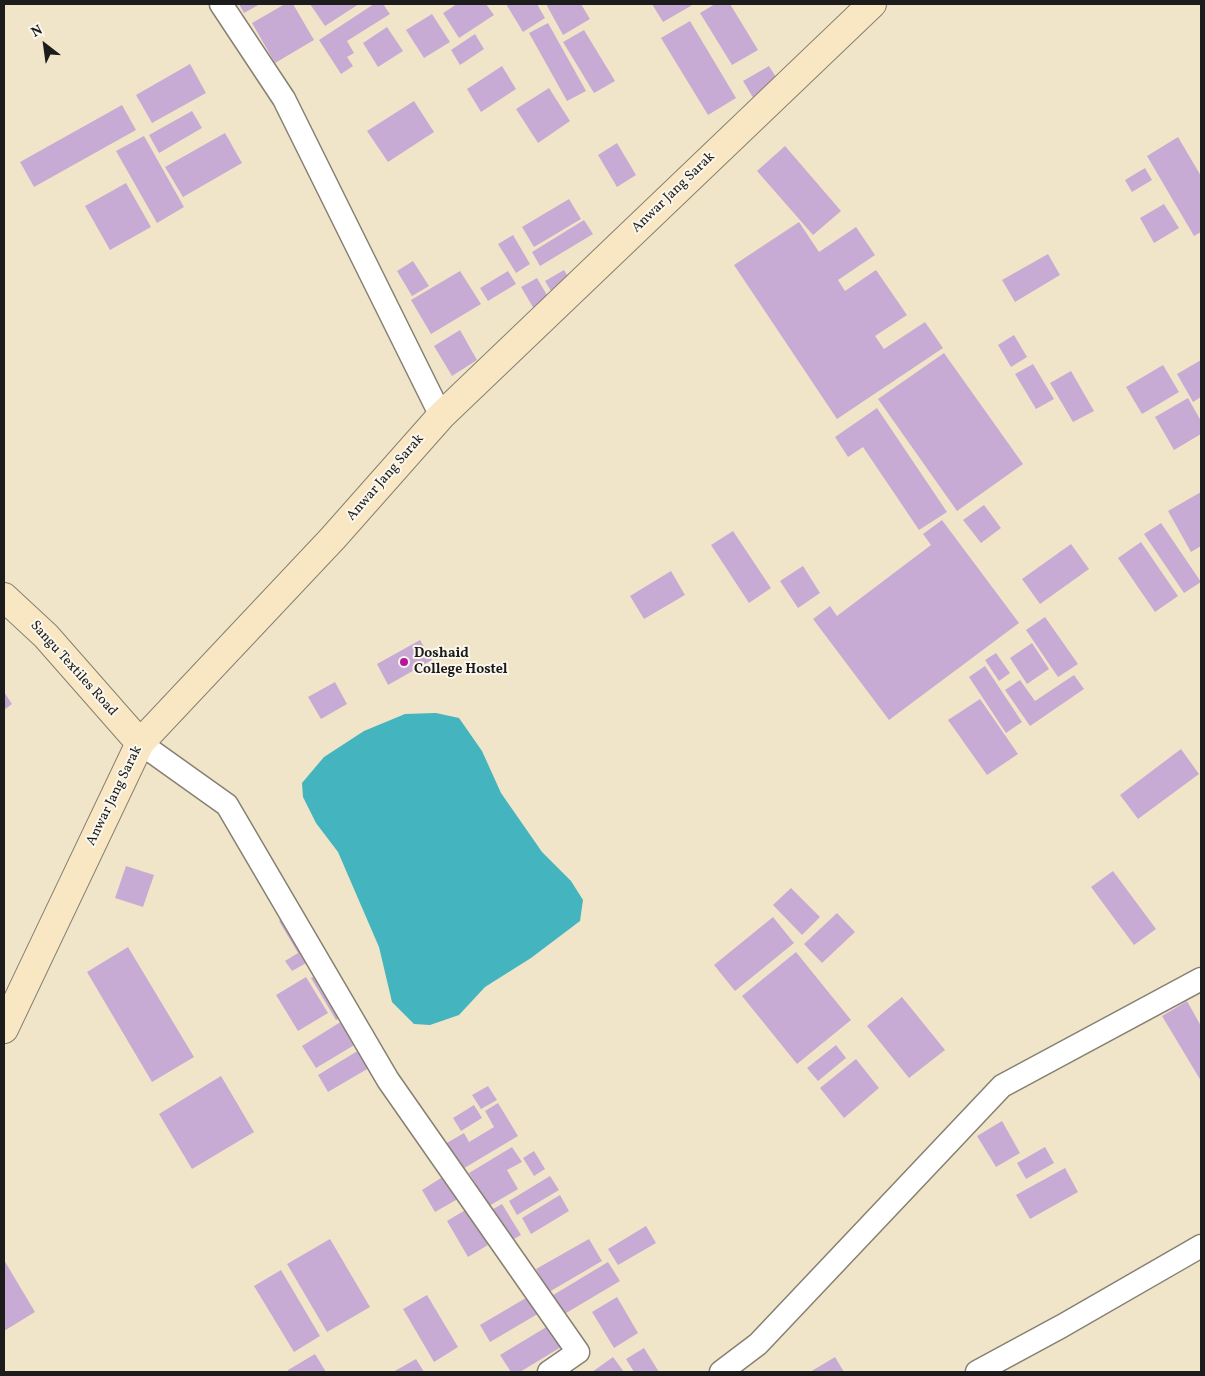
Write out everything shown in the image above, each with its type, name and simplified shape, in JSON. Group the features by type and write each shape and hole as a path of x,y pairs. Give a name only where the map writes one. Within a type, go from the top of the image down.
{"main road":[{"name":"Anwar Jang Sarak","path":"4,1029 140,743 333,538 441,416 872,4"},
{"name":"Sangu Textiles Road","path":"4,596 46,636 140,743"}],"street":[{"path":"221,4 284,99 441,416"},
{"path":"140,743 227,805 388,1080 578,1352 549,1372"},
{"path":"720,1372 758,1344 1002,1086 1201,979"},
{"path":"977,1372 1062,1326 1201,1246"}],"water":[{"path":"436,713 459,718 482,751 501,793 542,852 571,881 583,900 580,921 531,958 485,987 459,1015 430,1025 414,1024 392,1002 379,947 338,852 316,823 303,797 302,783 324,757 364,731 405,714"}],"building":[{"path":"239,4 260,4 244,13"},
{"path":"285,4 293,4 314,40 275,63 252,23"},
{"path":"310,4 359,4 325,26"},
{"path":"374,4 383,4 390,14 347,41 354,53 347,57 353,66 341,74 319,40"},
{"path":"457,4 486,4 494,15 459,38 443,13"},
{"path":"506,4 537,4 545,18 523,32"},
{"path":"546,4 581,4 590,19 563,35"},
{"path":"652,4 694,4 663,22"},
{"path":"715,4 730,4 758,50 732,65 700,13"},
{"path":"432,14 450,42 424,58 406,30"},
{"path":"690,21 736,98 708,115 661,38"},
{"path":"548,23 586,91 567,101 529,33"},
{"path":"387,27 403,51 378,67 363,43"},
{"path":"584,30 615,81 594,93 563,42"},
{"path":"475,34 484,49 460,65 451,50"},
{"path":"190,64 206,93 152,123 136,95"},
{"path":"502,66 516,89 481,112 467,89"},
{"path":"769,66 789,98 763,114 743,81"},
{"path":"549,88 570,121 538,143 516,109"},
{"path":"414,101 434,132 388,162 367,131"},
{"path":"122,105 136,130 34,187 20,162"},
{"path":"192,111 202,128 159,153 149,135"},
{"path":"225,133 242,163 183,197 165,167"},
{"path":"144,136 184,207 157,223 116,151"},
{"path":"1178,137 1201,176 1201,232 1194,236 1147,156"},
{"path":"617,143 636,175 617,187 598,155"},
{"path":"785,146 841,211 813,235 757,171"},
{"path":"1145,168 1152,180 1132,192 1125,180"},
{"path":"126,183 151,227 110,250 85,206"},
{"path":"569,199 581,219 534,247 522,227"},
{"path":"1164,204 1179,228 1154,243 1140,218"},
{"path":"584,220 593,234 540,266 532,252"},
{"path":"799,222 819,252 856,227 875,255 838,280 845,291 876,270 907,315 875,336 884,349 925,322 943,348 837,419 734,265"},
{"path":"513,235 530,264 516,273 498,244"},
{"path":"1048,254 1060,275 1015,302 1002,280"},
{"path":"413,261 429,286 412,296 397,271"},
{"path":"564,270 579,295 560,306 545,281"},
{"path":"460,271 481,304 431,334 411,300"},
{"path":"508,271 516,284 488,301 480,288"},
{"path":"537,278 558,314 543,324 521,287"},
{"path":"460,330 477,360 452,376 434,346"},
{"path":"1014,335 1027,357 1011,367 998,345"},
{"path":"944,353 1023,464 957,511 878,399"},
{"path":"1201,360 1201,397 1193,402 1177,374"},
{"path":"1033,364 1054,399 1036,409 1015,374"},
{"path":"1163,365 1179,392 1142,414 1126,387"},
{"path":"1071,371 1094,411 1073,422 1050,383"},
{"path":"1188,398 1201,421 1201,434 1174,450 1155,417"},
{"path":"877,408 947,512 919,530 863,447 848,457 835,437"},
{"path":"1201,492 1201,546 1191,552 1168,511"},
{"path":"984,505 1001,528 981,543 963,520"},
{"path":"942,520 1019,623 889,720 813,619 830,606 837,616 931,545 923,534"},
{"path":"1161,523 1201,582 1184,593 1144,534"},
{"path":"733,531 771,588 749,603 711,545"},
{"path":"1141,542 1178,596 1155,612 1118,558"},
{"path":"1071,544 1089,569 1040,604 1022,579"},
{"path":"803,566 820,593 798,608 780,581"},
{"path":"671,571 685,595 644,619 630,596"},
{"path":"1045,617 1078,664 1058,677 1026,630"},
{"name":"Doshaid College Hostel","path":"420,640 432,660 388,685 377,664"},
{"path":"1032,643 1049,669 1027,684 1010,658"},
{"path":"996,653 1010,673 999,681 985,660"},
{"path":"985,666 1022,722 1006,733 969,677"},
{"path":"1074,675 1084,689 1030,726 1005,690 1020,680 1035,701"},
{"path":"335,682 347,704 321,719 308,697"},
{"path":"4,692 12,704 4,710"},
{"path":"980,699 1018,754 987,775 948,720"},
{"path":"1181,749 1199,774 1138,819 1120,795"},
{"path":"126,866 154,875 143,907 115,898"},
{"path":"1113,871 1156,929 1134,945 1091,887"},
{"path":"791,888 820,917 802,935 773,905"},
{"path":"837,913 855,932 822,963 804,944"},
{"path":"290,916 315,958 292,971 285,961 298,953 279,921"},
{"path":"773,917 794,943 735,991 714,965"},
{"path":"128,947 194,1057 152,1082 87,972"},
{"path":"796,952 851,1020 797,1064 742,996"},
{"path":"321,972 346,1015 336,1020 311,978"},
{"path":"306,977 328,1013 298,1031 276,995"},
{"path":"902,997 945,1050 909,1078 867,1026"},
{"path":"1187,1001 1201,1026 1201,1081 1162,1016"},
{"path":"347,1018 361,1041 316,1068 302,1046"},
{"path":"836,1045 846,1058 818,1081 807,1068"},
{"path":"364,1047 374,1065 328,1092 318,1075"},
{"path":"856,1059 879,1088 844,1118 820,1088"},
{"path":"221,1076 254,1132 192,1169 159,1114"},
{"path":"488,1086 497,1100 481,1109 472,1095"},
{"path":"498,1103 518,1136 461,1170 445,1144 464,1133 469,1142 494,1127 485,1111"},
{"path":"474,1105 482,1118 461,1131 453,1118"},
{"path":"1002,1121 1020,1153 996,1167 977,1136"},
{"path":"512,1147 522,1162 507,1170 518,1189 489,1206 469,1173"},
{"path":"1045,1147 1054,1163 1026,1179 1017,1163"},
{"path":"534,1151 545,1169 534,1176 523,1158"},
{"path":"1065,1168 1078,1192 1030,1219 1016,1195"},
{"path":"449,1173 463,1196 435,1212 422,1190"},
{"path":"550,1176 559,1190 517,1215 509,1201"},
{"path":"560,1195 569,1211 531,1234 522,1218"},
{"path":"502,1204 521,1235 505,1244 486,1213"},
{"path":"467,1209 488,1245 468,1257 447,1221"},
{"path":"646,1226 656,1243 618,1265 608,1249"},
{"path":"330,1239 370,1307 327,1332 287,1264"},
{"path":"589,1239 602,1261 549,1292 536,1269"},
{"path":"4,1260 35,1312 4,1331"},
{"path":"608,1262 620,1281 561,1316 550,1297"},
{"path":"281,1270 320,1336 294,1352 254,1286"},
{"path":"427,1295 458,1347 434,1362 403,1309"},
{"path":"531,1295 541,1312 490,1342 480,1325"},
{"path":"617,1297 638,1333 614,1348 592,1312"},
{"path":"553,1323 566,1344 520,1372 511,1372 500,1355"},
{"path":"644,1348 659,1372 634,1372 626,1359"},
{"path":"315,1354 326,1372 289,1372 288,1370"},
{"path":"613,1357 624,1372 592,1372"},
{"path":"835,1357 844,1372 810,1372"},
{"path":"416,1359 424,1372 393,1372"}],"place":[{"name":"Doshaid College Hostel","path":"404,662"}]}
